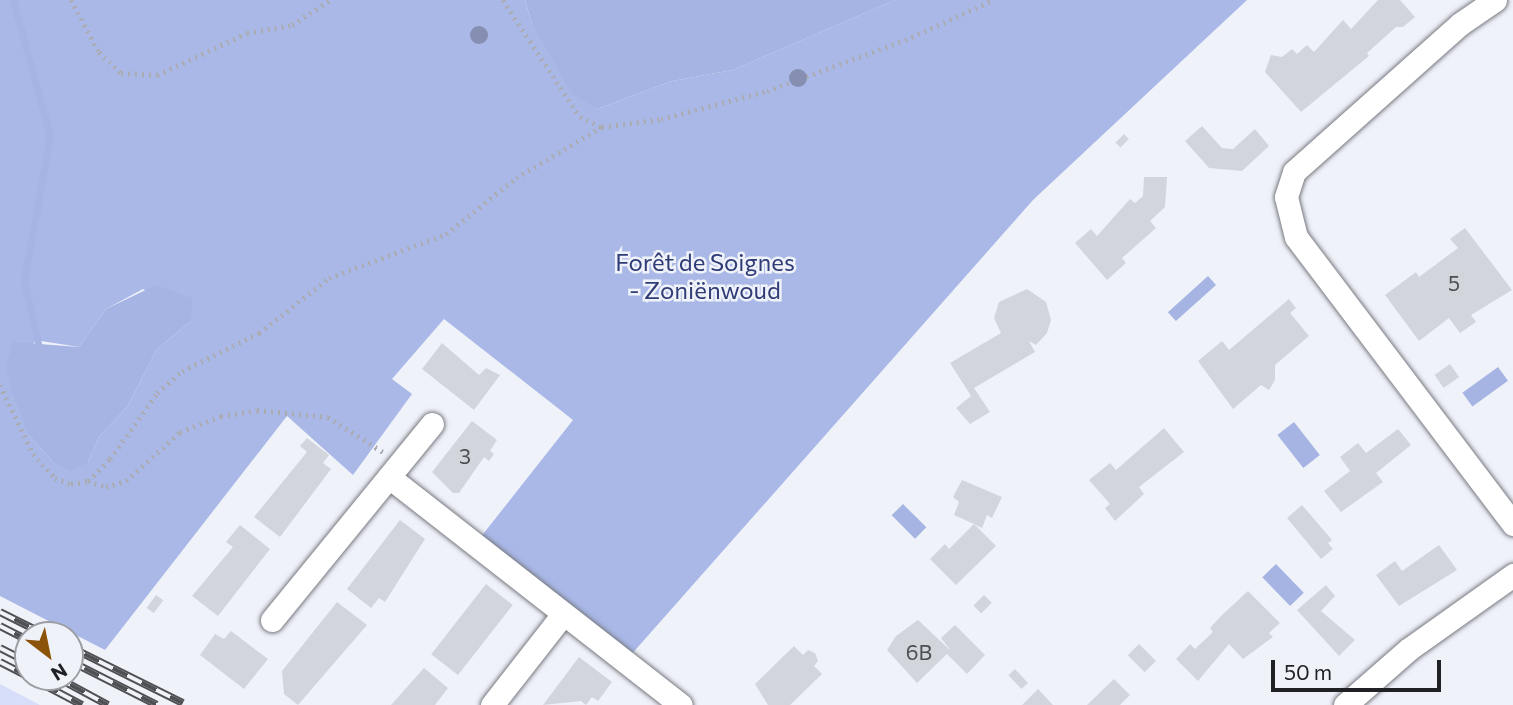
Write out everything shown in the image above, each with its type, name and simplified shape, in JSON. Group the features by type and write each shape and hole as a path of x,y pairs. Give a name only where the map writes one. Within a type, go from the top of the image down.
{"street":[{"path":"1495,0 1460,24 1294,172 1286,197 1296,237 1513,524"},
{"path":"272,620 432,424"},
{"path":"394,471 563,614 681,705"},
{"path":"1345,705 1409,649 1513,575"},
{"path":"492,705 563,614"}],"path":[{"path":"71,0 99,52 121,73 157,75 247,33 292,25 330,0"},
{"path":"503,0 580,117 602,127"},
{"path":"88,481 110,459 157,393 182,371 259,333 328,278 446,234 516,178 602,127 661,119 766,91 849,63 991,1"},
{"path":"0,385 33,454 55,478 71,484 88,481 106,487 126,481 180,432 221,415 257,410 328,417 394,471"}],"shaded area":[{"path":"525,0 895,0 733,70 672,81 597,109 572,94 532,24"},
{"path":"1208,276 1216,285 1176,321 1168,312"},
{"path":"156,285 192,298 191,321 157,349 127,407 99,437 88,462 71,471 53,462 28,434 12,396 6,364 13,342 79,347 106,309"},
{"path":"1498,367 1508,381 1472,407 1462,393"},
{"path":"1294,422 1320,455 1303,468 1277,435"},
{"path":"903,504 926,527 915,539 892,515"},
{"path":"1276,564 1304,593 1290,606 1262,577"},
{"path":"0,684 40,705 0,705"}],"green space":[{"name":"Forêt de Soignes - Zoniënwoud","path":"0,0 525,0 532,24 597,109 672,81 733,70 895,0 1247,0 1033,200 630,656 480,538 573,420 444,319 392,379 412,394 353,475 287,416 105,650 84,639 84,621 49,621 0,596","holes":["143,289 191,321 157,349 127,407 99,437 88,462 53,462 29,435 12,396 35,340 79,347 106,309"]}],"building":[{"path":"1378,0 1400,0 1415,17 1403,27 1396,27 1367,53 1369,56 1301,112 1265,72 1271,55 1282,57 1292,49 1297,54 1307,45 1314,52 1343,20 1351,29"},
{"path":"1202,126 1222,148 1233,149 1255,129 1269,146 1242,171 1209,168 1185,141"},
{"path":"1124,134 1129,139 1120,147 1116,142"},
{"path":"1144,177 1167,177 1165,207 1150,221 1156,228 1122,258 1126,263 1107,280 1075,243 1091,229 1097,236 1130,199 1135,203 1143,196"},
{"path":"1465,228 1512,290 1471,315 1476,322 1460,333 1449,318 1419,341 1385,295 1416,272 1419,277 1458,248 1450,239"},
{"path":"1027,289 1046,302 1051,320 1047,333 1036,345 1029,341 1035,352 974,388 990,412 970,424 956,408 971,396 950,363 1001,333 994,318 999,302"},
{"path":"1289,299 1296,308 1290,313 1309,336 1275,365 1275,380 1269,390 1261,385 1233,409 1198,361 1222,341 1229,350"},
{"path":"442,343 479,375 486,368 500,375 474,410 422,369"},
{"path":"1450,364 1459,377 1444,388 1434,375"},
{"path":"472,421 497,440 490,451 494,454 489,461 484,457 459,493 453,493 432,472"},
{"path":"1164,428 1184,452 1139,487 1144,494 1115,521 1105,508 1110,504 1089,480 1110,463 1116,470"},
{"path":"1398,429 1411,445 1376,473 1383,482 1341,512 1324,491 1350,471 1340,457 1358,443 1366,453"},
{"path":"307,438 329,455 323,463 331,469 280,537 254,517 307,452 300,446"},
{"path":"962,480 1002,497 992,518 987,515 982,528 954,515 959,502 953,497"},
{"path":"1302,505 1332,540 1328,543 1333,549 1321,559 1287,518"},
{"path":"400,520 425,539 385,602 379,598 371,608 347,589"},
{"path":"974,524 996,546 956,585 930,559 945,544 949,549"},
{"path":"240,525 270,549 218,616 192,596 233,547 226,542"},
{"path":"1439,545 1457,570 1399,606 1376,575 1395,561 1402,571"},
{"path":"486,584 513,605 458,675 431,654"},
{"path":"1326,585 1335,596 1321,611 1355,640 1339,656 1297,610"},
{"path":"1248,591 1280,623 1269,633 1273,637 1243,659 1229,644 1198,681 1176,659 1190,644 1195,649 1213,632 1210,628"},
{"path":"156,595 163,600 154,613 147,608"},
{"path":"984,595 992,603 981,613 973,606"},
{"path":"337,602 367,625 298,705 284,694 282,671"},
{"path":"918,620 951,651 941,638 955,625 985,655 967,674 947,654 917,683 887,650 896,636"},
{"path":"231,631 268,659 244,689 200,655 215,634 224,639"},
{"path":"1139,644 1156,661 1145,672 1128,655"},
{"path":"794,646 803,655 808,650 815,653 818,661 814,666 822,674 790,705 768,705 755,684"},
{"path":"579,657 612,682 598,701 592,697 586,705 581,701 543,705"},
{"path":"424,668 448,688 435,705 391,705"},
{"path":"1015,669 1028,683 1021,689 1008,675"},
{"path":"1114,679 1130,695 1120,705 1087,705"},
{"path":"1038,689 1053,705 1022,705"}],"waterway":[{"path":"13,0 50,136 24,281 39,348"}],"railway":[{"path":"0,612 18,621"},
{"path":"0,626 14,633"},
{"path":"0,648 14,655"},
{"path":"84,654 183,703"},
{"path":"0,662 14,669"},
{"path":"84,668 157,705"},
{"path":"56,691 82,705"},
{"path":"82,691 108,705"}]}
